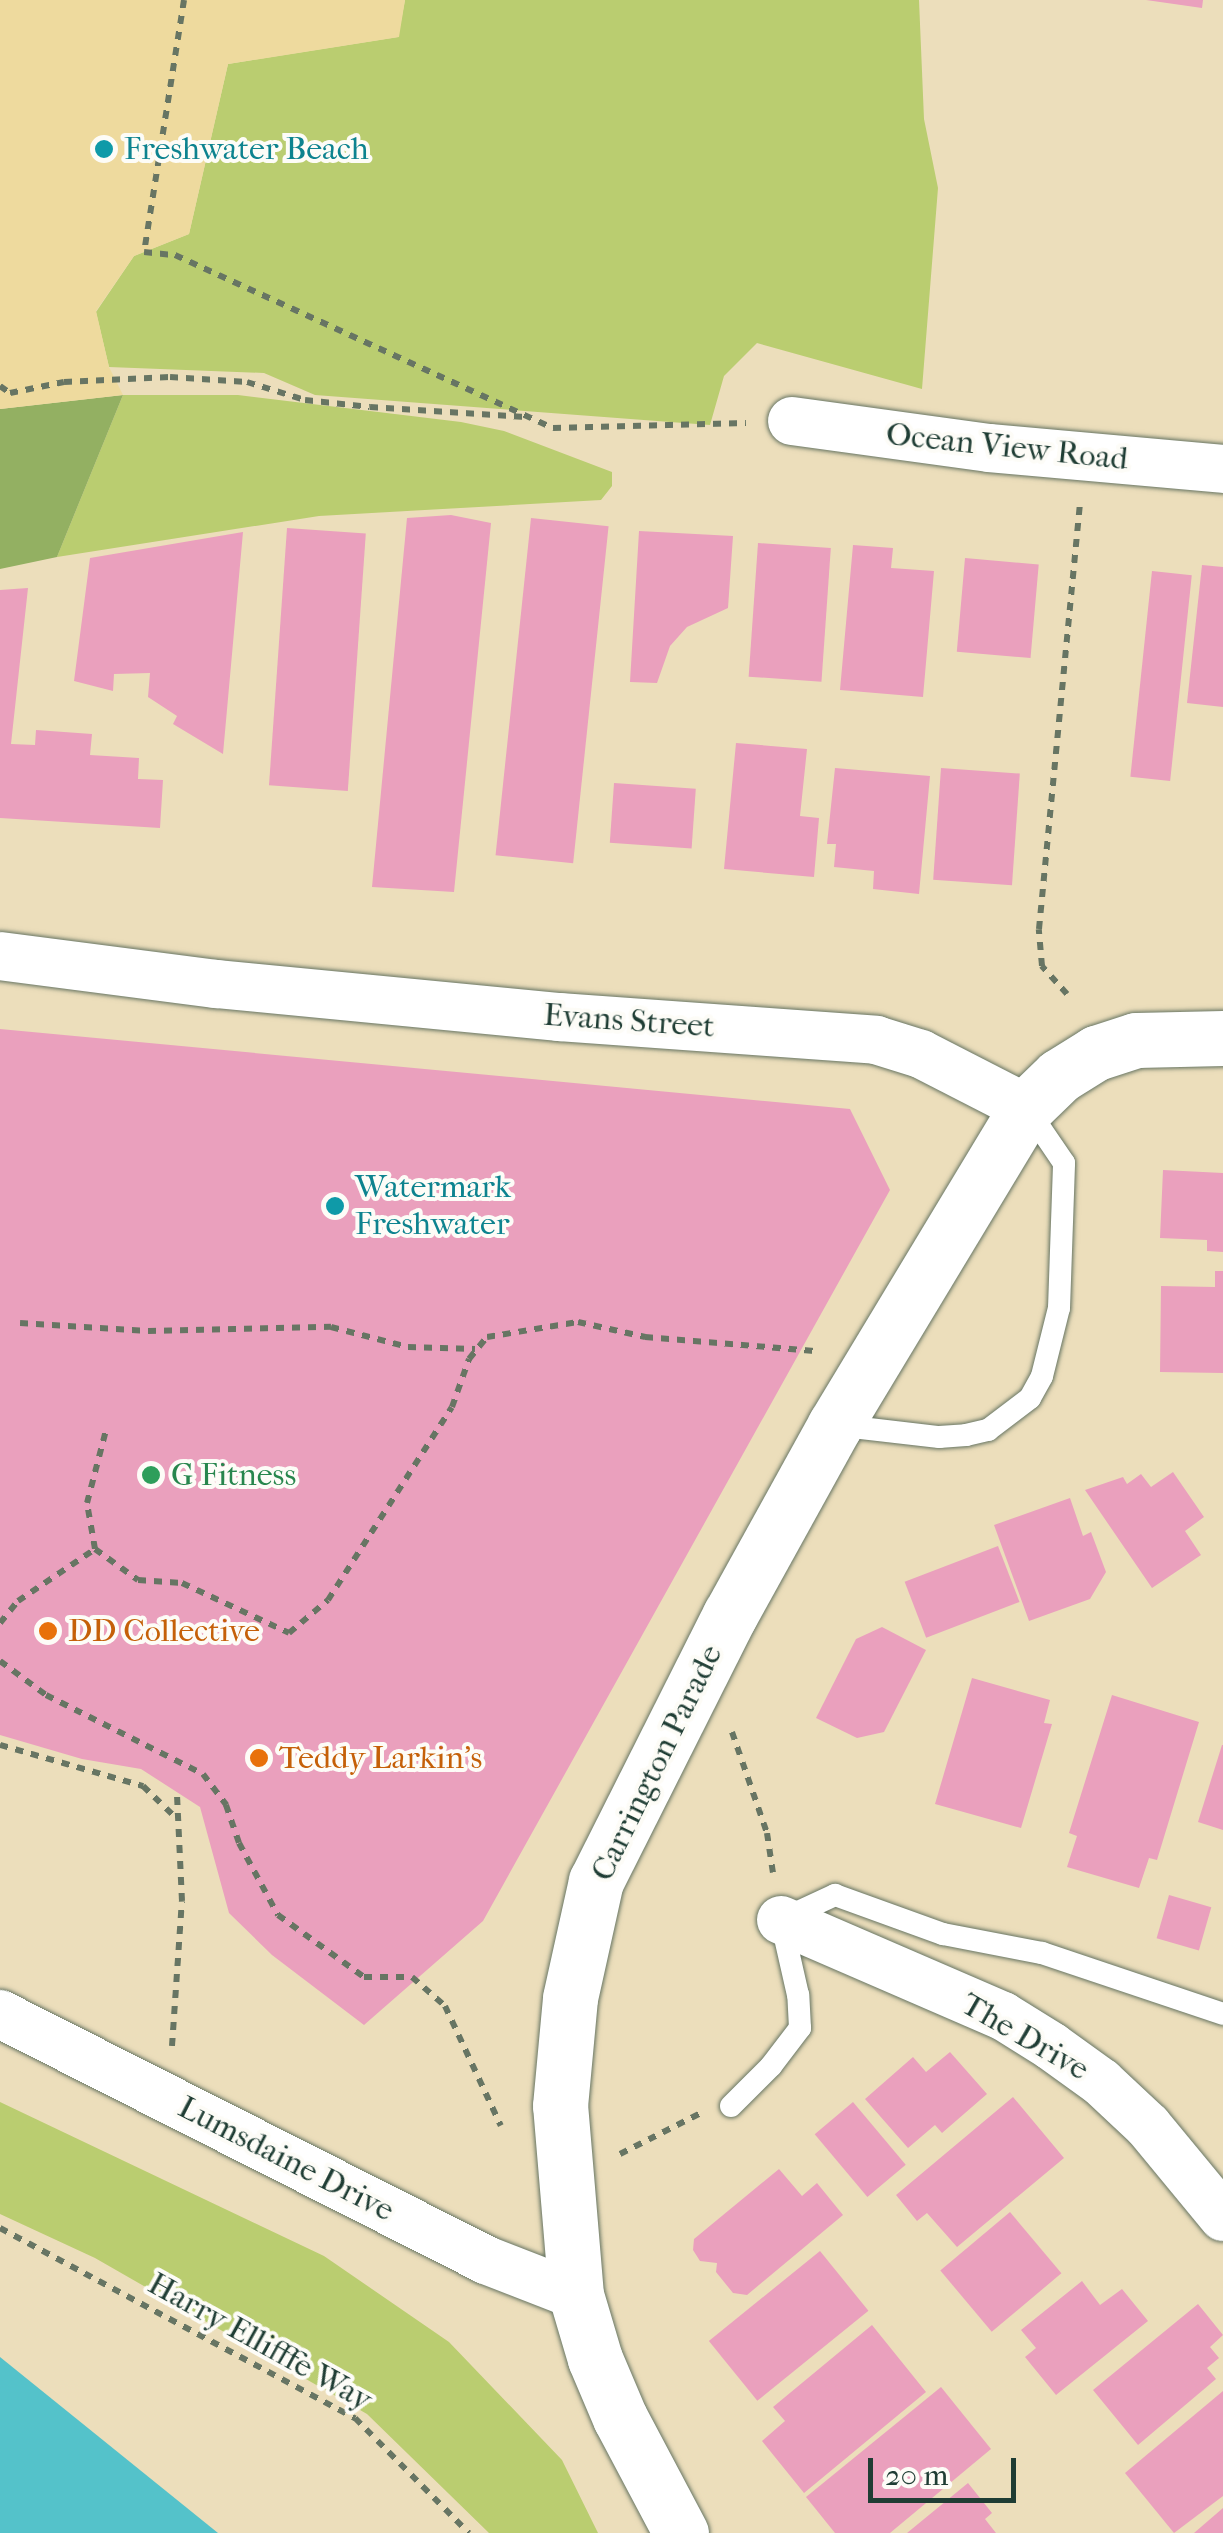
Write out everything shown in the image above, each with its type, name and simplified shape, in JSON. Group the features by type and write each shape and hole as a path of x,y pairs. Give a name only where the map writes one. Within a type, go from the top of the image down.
{"street":[{"name":"Ocean View Road","path":"792,421 1084,458 1223,469"},
{"name":"Evans Street","path":"0,956 216,984 540,1016 876,1040 921,1054 1026,1108"},
{"path":"1026,1108 1059,1076 1096,1053 1136,1040 1223,1038"},
{"name":"Carrington Parade","path":"681,2533 620,2418 595,2359 576,2295 560,2106 570,1998 596,1881 730,1614 836,1425 1026,1108"},
{"name":"The Drive","path":"781,1920 1003,2016 1051,2046 1102,2082 1148,2126 1223,2218"},
{"name":"Lumsdaine Drive","path":"0,2014 486,2260 576,2295"}],"lane":[{"path":"836,1425 939,1437 966,1435 988,1430 1030,1398 1042,1376 1059,1308 1064,1162 1026,1108"},
{"path":"731,2106 800,2028 798,1995 781,1920 835,1895 943,1934 1042,1953 1223,2014"}],"path":[{"path":"184,0 144,252 175,255 553,428 792,421"},
{"path":"0,386 10,393 64,382 170,377 248,382 305,400 532,418"},
{"path":"1067,994 1042,966 1039,929 1084,458"},
{"path":"106,1430 86,1503 95,1549 138,1580 182,1582 289,1632 328,1600 452,1406 477,1349 487,1336 578,1322 645,1337 828,1352"},
{"path":"20,1323 148,1331 331,1328 408,1348 477,1349"},
{"path":"0,1623 18,1601 95,1549"},
{"path":"0,1661 46,1694 203,1774 226,1804 239,1843 278,1915 364,1977 412,1977 445,2006 502,2126"},
{"path":"726,1717 767,1833 781,1920"},
{"path":"0,1744 144,1786 178,1820"},
{"path":"172,2046 182,1902 176,1793"},
{"path":"620,2154 690,2116 731,2106"},
{"name":"Harry Ellifffe Way","path":"0,2228 355,2418 469,2533"}],"green space":[{"path":"405,0 919,0 924,119 938,188 922,389 757,343 724,376 710,425 315,395 264,373 109,367 96,312 134,256 189,234 228,64 398,37"},
{"path":"123,395 238,395 461,422 504,431 612,472 612,486 601,500 319,516 57,557"},
{"path":"123,395 57,557 0,569 0,409"},
{"path":"0,2102 324,2256 449,2342 562,2460 598,2533 489,2533 367,2414 95,2258 0,2214"}],"sand":[{"name":"Freshwater Beach","path":"0,0 405,0 399,37 228,64 189,234 134,256 96,311 109,367 123,395 0,409"}],"water":[{"path":"0,2357 218,2533 0,2533"}],"building":[{"path":"1146,0 1203,0 1202,8"},
{"path":"451,515 491,523 454,892 372,887 407,518"},
{"path":"531,518 609,526 573,863 496,855"},
{"path":"287,528 366,534 348,791 269,785"},
{"path":"639,531 733,536 728,608 687,627 670,646 657,683 630,682"},
{"path":"243,532 223,754 173,724 177,716 148,697 150,673 114,674 113,691 74,681 90,558"},
{"path":"758,543 831,548 821,682 749,677"},
{"path":"853,545 893,548 891,568 934,571 923,697 840,690"},
{"path":"965,558 1039,564 1031,658 957,652"},
{"path":"1202,565 1223,567 1223,707 1187,703"},
{"path":"1152,571 1192,575 1170,781 1130,777"},
{"path":"28,588 11,744 35,745 36,730 92,734 90,755 139,758 138,779 163,780 160,828 0,818 0,590"},
{"path":"736,743 807,749 800,816 819,818 814,877 724,869"},
{"path":"835,768 930,776 919,894 873,889 874,871 834,867 836,844 827,844"},
{"path":"941,768 1020,774 1012,885 933,880"},
{"path":"614,783 696,789 692,849 610,843"},
{"path":"0,1029 850,1109 890,1190 483,1921 364,2025 272,1955 229,1913 200,1807 141,1769 82,1759 0,1735"},
{"path":"1163,1170 1223,1173 1223,1252 1207,1251 1207,1240 1160,1238"},
{"path":"1215,1271 1223,1271 1223,1373 1160,1372 1161,1286 1215,1287"},
{"path":"1173,1472 1204,1517 1185,1531 1201,1555 1152,1588 1085,1490 1123,1477 1127,1484 1141,1474 1151,1487"},
{"path":"1070,1498 1083,1536 1091,1532 1106,1572 1090,1599 1029,1621 994,1525"},
{"path":"998,1546 1020,1602 926,1638 905,1582"},
{"path":"882,1627 926,1650 884,1732 857,1738 816,1718 856,1639"},
{"path":"972,1678 1050,1700 1044,1723 1052,1724 1021,1828 935,1804"},
{"path":"1112,1695 1199,1722 1157,1860 1149,1858 1139,1888 1067,1867 1077,1836 1069,1833"},
{"path":"1223,1745 1223,1830 1198,1822"},
{"path":"1169,1895 1211,1907 1199,1950 1157,1938"},
{"path":"950,2052 987,2094 942,2133 935,2125 908,2148 865,2099 913,2057 926,2072"},
{"path":"1013,2097 1064,2158 957,2247 927,2213 917,2221 896,2195"},
{"path":"853,2102 906,2165 867,2197 815,2134"},
{"path":"779,2169 802,2196 817,2183 843,2215 747,2295 733,2293 716,2272 717,2263 700,2261 693,2250 694,2239"},
{"path":"1010,2212 1061,2273 992,2332 940,2270"},
{"path":"820,2251 868,2311 757,2401 709,2341"},
{"path":"1082,2281 1100,2305 1122,2289 1148,2321 1056,2395 1025,2357 1036,2348 1021,2330"},
{"path":"1198,2304 1223,2335 1210,2347 1219,2358 1207,2368 1216,2379 1138,2445 1093,2390"},
{"path":"872,2325 926,2392 804,2493 762,2441 785,2421 773,2407"},
{"path":"941,2387 991,2449 890,2533 835,2533 806,2497"},
{"path":"1223,2391 1223,2496 1174,2533 1125,2473"},
{"path":"968,2483 992,2513 985,2519 996,2533 907,2533"},
{"path":"1223,2508 1223,2533 1194,2533"}],"place":[{"name":"Freshwater Beach","path":"104,149"},
{"name":"Watermark Freshwater","path":"335,1206"},
{"name":"G Fitness","path":"151,1475"},
{"name":"DD Collective","path":"48,1631"},
{"name":"Teddy Larkin's","path":"259,1758"}]}
